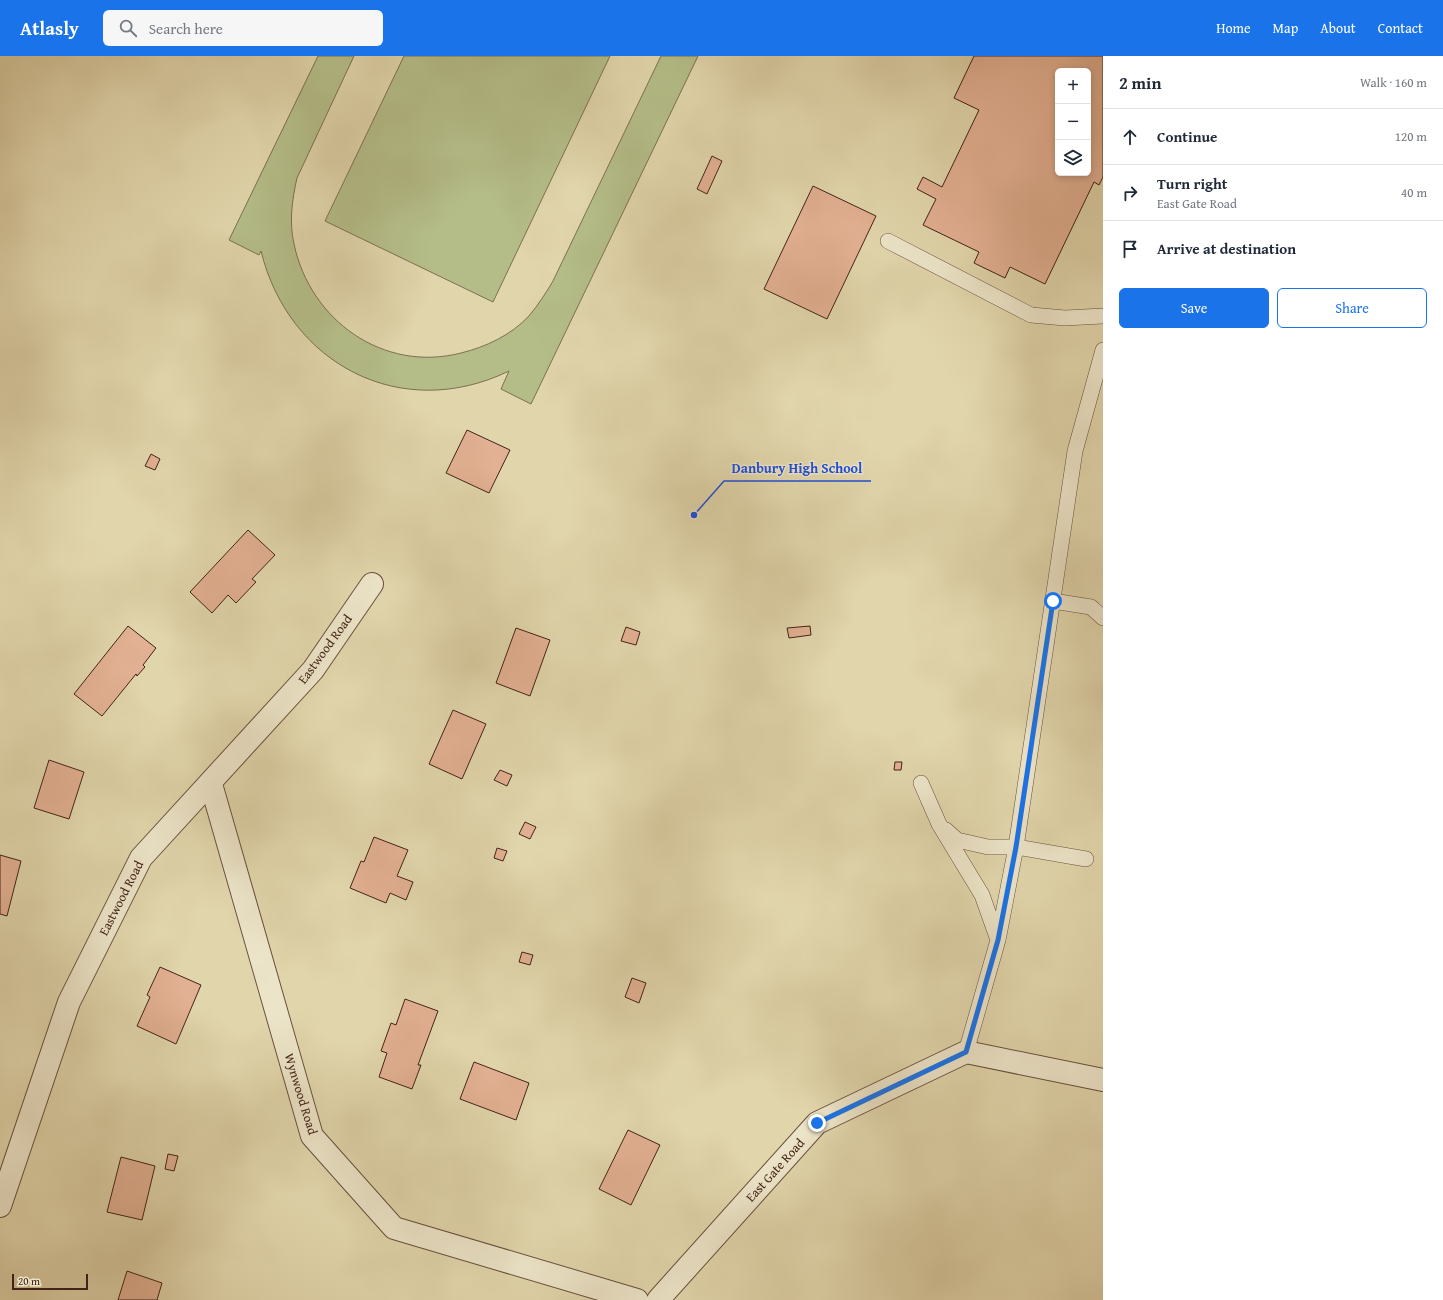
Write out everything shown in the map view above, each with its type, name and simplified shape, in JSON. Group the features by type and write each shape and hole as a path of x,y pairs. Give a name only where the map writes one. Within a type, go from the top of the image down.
{"street":[{"name":"Eastwood Road","path":"0,1206 69,1002 141,858 211,784 313,670 372,584"},
{"name":"Wynwood Road","path":"211,784 312,1136 394,1228 637,1300"},
{"path":"966,1052 1103,1080"},
{"name":"East Gate Road","path":"658,1300 817,1123 966,1052"}],"lane":[{"path":"888,241 1031,315 1065,318 1103,316"},
{"path":"966,1052 998,940 1016,847 1075,451 1103,350"},
{"path":"1053,601 1091,607 1103,618"},
{"path":"921,783 939,824 982,896 998,940"},
{"path":"939,824 957,840 988,847 1016,847 1086,859"}],"green space":[{"path":"318,56 354,56 297,178 291,219 292,236 303,271 316,296 333,317 354,334 378,347 404,355 432,357 461,353 489,344 514,329 529,316 553,281 661,56 698,56 531,404 501,389 509,371 469,385 429,390 391,386 355,373 324,353 297,325 275,291 261,251 259,255 229,240"},
{"path":"404,56 610,56 493,302 325,221"}],"building":[{"path":"974,56 1103,56 1103,177 1099,185 1094,182 1045,284 1010,267 1005,278 974,263 979,252 923,225 936,199 917,189 923,177 942,187 979,110 954,98"},
{"path":"712,156 722,161 707,194 697,189"},
{"path":"813,186 876,216 827,319 764,289"},
{"path":"467,430 510,450 489,493 446,473"},
{"path":"151,454 160,459 155,470 145,466"},
{"path":"248,530 275,555 252,579 256,582 236,603 228,595 212,613 190,592"},
{"path":"128,626 156,648 143,665 145,667 137,676 136,674 102,716 74,694"},
{"path":"810,626 811,635 789,638 787,628"},
{"path":"626,627 640,632 636,645 621,641"},
{"path":"516,628 550,640 530,696 496,683"},
{"path":"453,710 486,724 462,779 429,764"},
{"path":"49,760 84,772 69,819 34,808"},
{"path":"895,762 902,762 901,770 894,770"},
{"path":"500,770 512,775 507,786 494,780"},
{"path":"525,822 536,827 530,839 519,834"},
{"path":"374,837 408,850 397,876 413,882 406,900 390,893 386,903 350,888 361,861 364,862"},
{"path":"497,848 507,851 503,861 494,858"},
{"path":"0,855 21,861 7,916 0,914"},
{"path":"522,952 533,955 530,965 519,962"},
{"path":"160,967 201,985 176,1044 137,1026 150,997 147,995"},
{"path":"632,978 646,983 639,1003 625,997"},
{"path":"405,999 438,1011 418,1065 421,1065 412,1089 379,1077 387,1053 381,1051 391,1023 396,1025"},
{"path":"474,1062 529,1083 516,1120 460,1099"},
{"path":"628,1130 660,1145 631,1205 599,1189"},
{"path":"168,1154 178,1156 174,1171 165,1169"},
{"path":"121,1157 155,1166 142,1220 107,1212"},
{"path":"127,1271 162,1283 157,1300 118,1300"}],"place":[{"name":"Danbury High School","path":"694,515"}],"route":[{"path":"817,1123 966,1052 998,940 1016,847 1053,601"}]}
